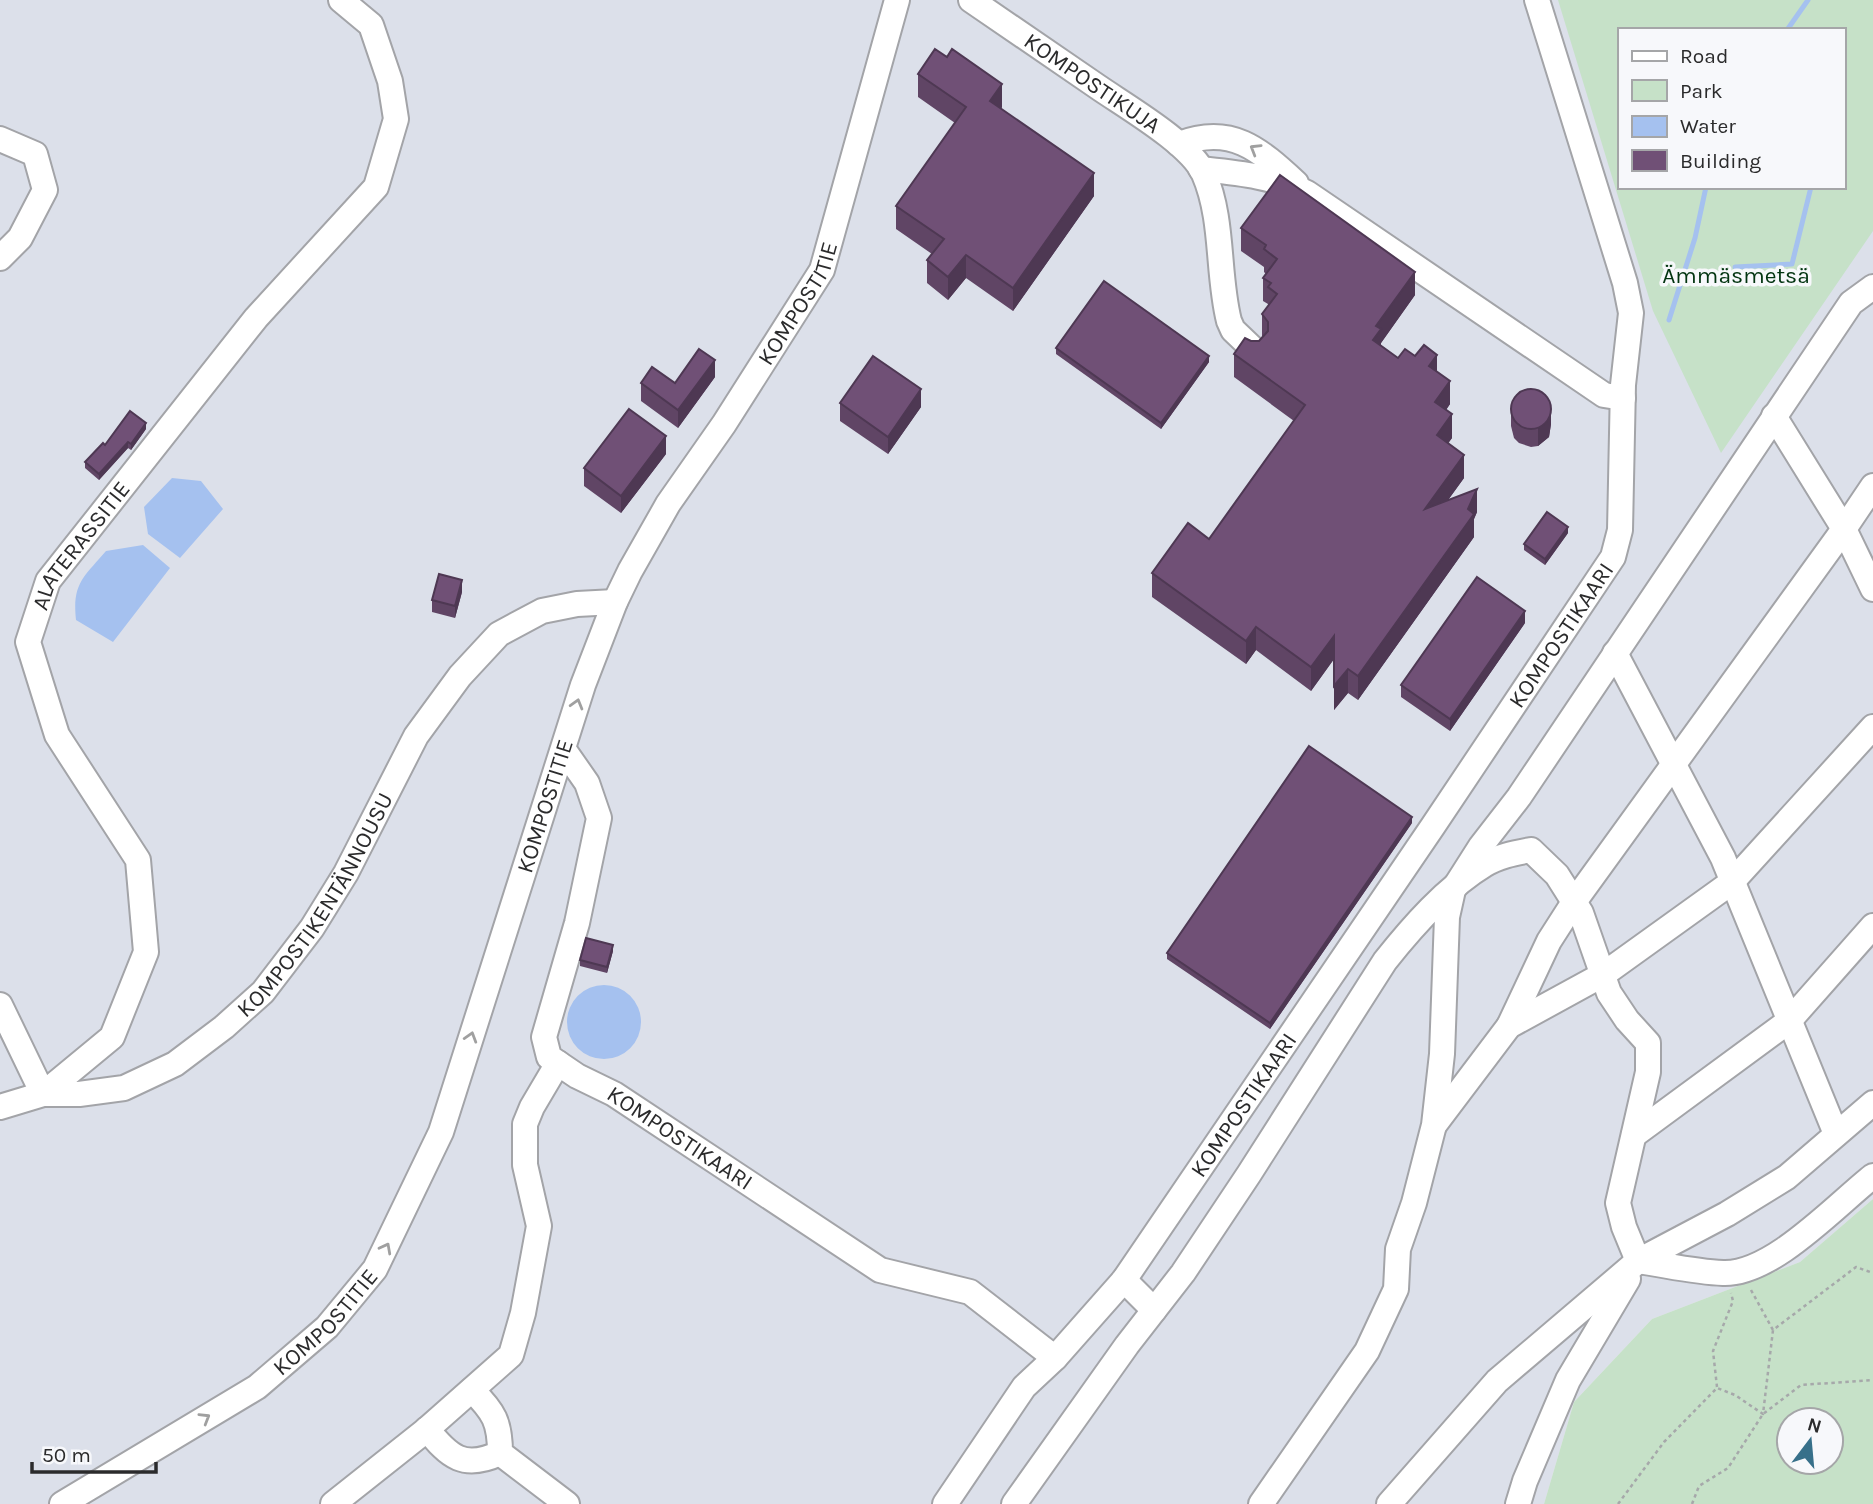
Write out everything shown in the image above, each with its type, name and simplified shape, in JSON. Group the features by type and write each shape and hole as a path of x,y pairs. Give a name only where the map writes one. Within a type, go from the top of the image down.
{"street":[{"name":"ALATERASSITIE","path":"0,1107 43,1094 112,1037 146,952 138,860 57,735 28,642 48,581 256,318 376,187 396,119 390,82 371,25 341,0"},
{"name":"KOMPOSTITIE","path":"62,1504 257,1387 327,1327 375,1269 441,1132 583,685 615,602 630,570 668,505 724,424 822,270 897,0"},
{"name":"KOMPOSTIKUJA","path":"971,0 1179,144 1203,172"},
{"name":"KOMPOSTIKAARI","path":"558,1063 577,1076 614,1094 880,1270 970,1292 1055,1358 1124,1280 1613,557 1620,530 1623,398 1631,313 1625,284 1537,0"},
{"path":"1179,144 1209,137 1246,143 1260,151 1307,193 1604,395 1623,398"},
{"path":"0,139 35,154 45,190 20,238 0,258"},
{"path":"1254,350 1233,330 1229,321 1215,212 1203,172 1260,176 1289,184 1307,193"},
{"path":"1261,1504 1367,1351 1396,1289 1398,1249 1415,1203 1434,1125 1442,1054 1447,917 1453,890 1481,846 1519,797 1851,303 1873,287"},
{"path":"1774,416 1844,529 1873,589"},
{"path":"1434,1125 1510,1026 1549,941 1574,902 1873,485"},
{"name":"KOMPOSTIKENTÄNNOUSU","path":"43,1094 79,1094 124,1088 175,1064 224,1027 263,992 312,928 346,873 416,736 460,676 499,634 542,611 577,604 615,602"},
{"path":"1615,653 1732,882 1836,1134"},
{"path":"1510,1026 1604,974 1732,882 1873,727"},
{"path":"333,1504 427,1429 510,1355 523,1313 539,1226 525,1165 525,1125 532,1107 558,1063 549,1057 544,1037 577,923 600,818 587,783 564,750"},
{"path":"1014,1504 1183,1273 1385,961 1408,933 1453,890 1484,865 1508,854 1531,850 1557,874 1581,913 1609,993 1627,1020 1648,1043 1648,1072 1618,1203 1624,1227 1639,1261"},
{"path":"1634,1135 1789,1020 1873,926"},
{"path":"0,1005 43,1094"},
{"path":"1389,1504 1497,1381 1639,1261 1727,1214 1787,1177 1873,1103"},
{"path":"1639,1261 1733,1273 1792,1247 1873,1176"},
{"path":"1518,1504 1525,1481 1568,1380 1639,1261"},
{"path":"1124,1280 1154,1310"},
{"path":"945,1504 1024,1387 1055,1358"},
{"path":"472,1391 495,1416 499,1429 500,1453"},
{"path":"427,1429 454,1457 466,1462 500,1453"},
{"path":"500,1453 567,1504"}],"path":[{"path":"1773,1330 1856,1268 1873,1273"},
{"path":"1733,1273 1773,1330 1763,1414"},
{"path":"1717,1388 1713,1351 1733,1301 1733,1273"},
{"path":"1692,1504 1699,1486 1728,1468 1763,1414 1801,1385 1873,1380"},
{"path":"1717,1388 1735,1395 1763,1414"},
{"path":"1618,1504 1664,1442 1717,1388"}],"shaded area":[{"path":"0,0 1873,0 1873,1199 1800,1262 1652,1319 1574,1402 1544,1504 0,1504"}],"green space":[{"name":"Ämmäsmetsä","path":"1558,0 1873,0 1873,231 1721,453 1653,311"},
{"path":"1873,1199 1873,1504 1544,1504 1574,1402 1652,1319 1800,1262"}],"water":[{"path":"172,478 201,481 223,509 180,558 148,534 144,507"},
{"path":"143,545 170,568 113,642 76,620 78,589 81,581 106,551"},
{"path":"597,985 611,985 625,991 635,1001 641,1022 639,1036 625,1053 611,1059 597,1059 583,1053 573,1043 567,1029 567,1015 573,1001 583,991"}],"building":[{"path":"935,49 947,57 952,49 1002,84 990,101 1094,173 1013,288 966,255 948,277 927,260 944,239 896,206 966,107 918,74"},
{"path":"1280,175 1415,272 1376,326 1381,329 1373,340 1398,358 1405,349 1415,356 1424,345 1437,355 1429,366 1450,381 1435,402 1452,414 1437,435 1464,455 1425,509 1477,489 1468,509 1474,514 1358,676 1348,669 1334,686 1334,636 1311,667 1256,627 1246,641 1152,573 1188,523 1209,539 1305,405 1234,354 1245,338 1259,341 1268,331 1268,322 1262,314 1277,294 1268,287 1271,283 1263,278 1277,259 1264,249 1266,245 1241,228"},
{"path":"1104,281 1209,356 1161,423 1056,348"},
{"path":"699,349 715,360 678,410 641,383 652,367 675,383"},
{"path":"873,356 921,389 888,437 840,403"},
{"path":"1531,389 1545,395 1551,409 1545,423 1531,429 1517,423 1511,409 1517,395"},
{"path":"629,409 666,436 621,496 584,468"},
{"path":"130,411 146,423 131,444 128,442 99,474 85,462 103,443 105,445"},
{"path":"1547,512 1568,527 1545,559 1524,544"},
{"path":"439,574 462,580 455,606 432,600"},
{"path":"1477,577 1525,611 1450,719 1401,685"},
{"path":"1309,746 1412,817 1270,1023 1167,953"},
{"path":"586,938 613,945 607,967 580,960"}],"waterway":[{"path":"1788,28 1808,0"},
{"path":"1669,320 1695,238 1706,189"},
{"path":"1735,267 1792,264 1811,189"}]}
